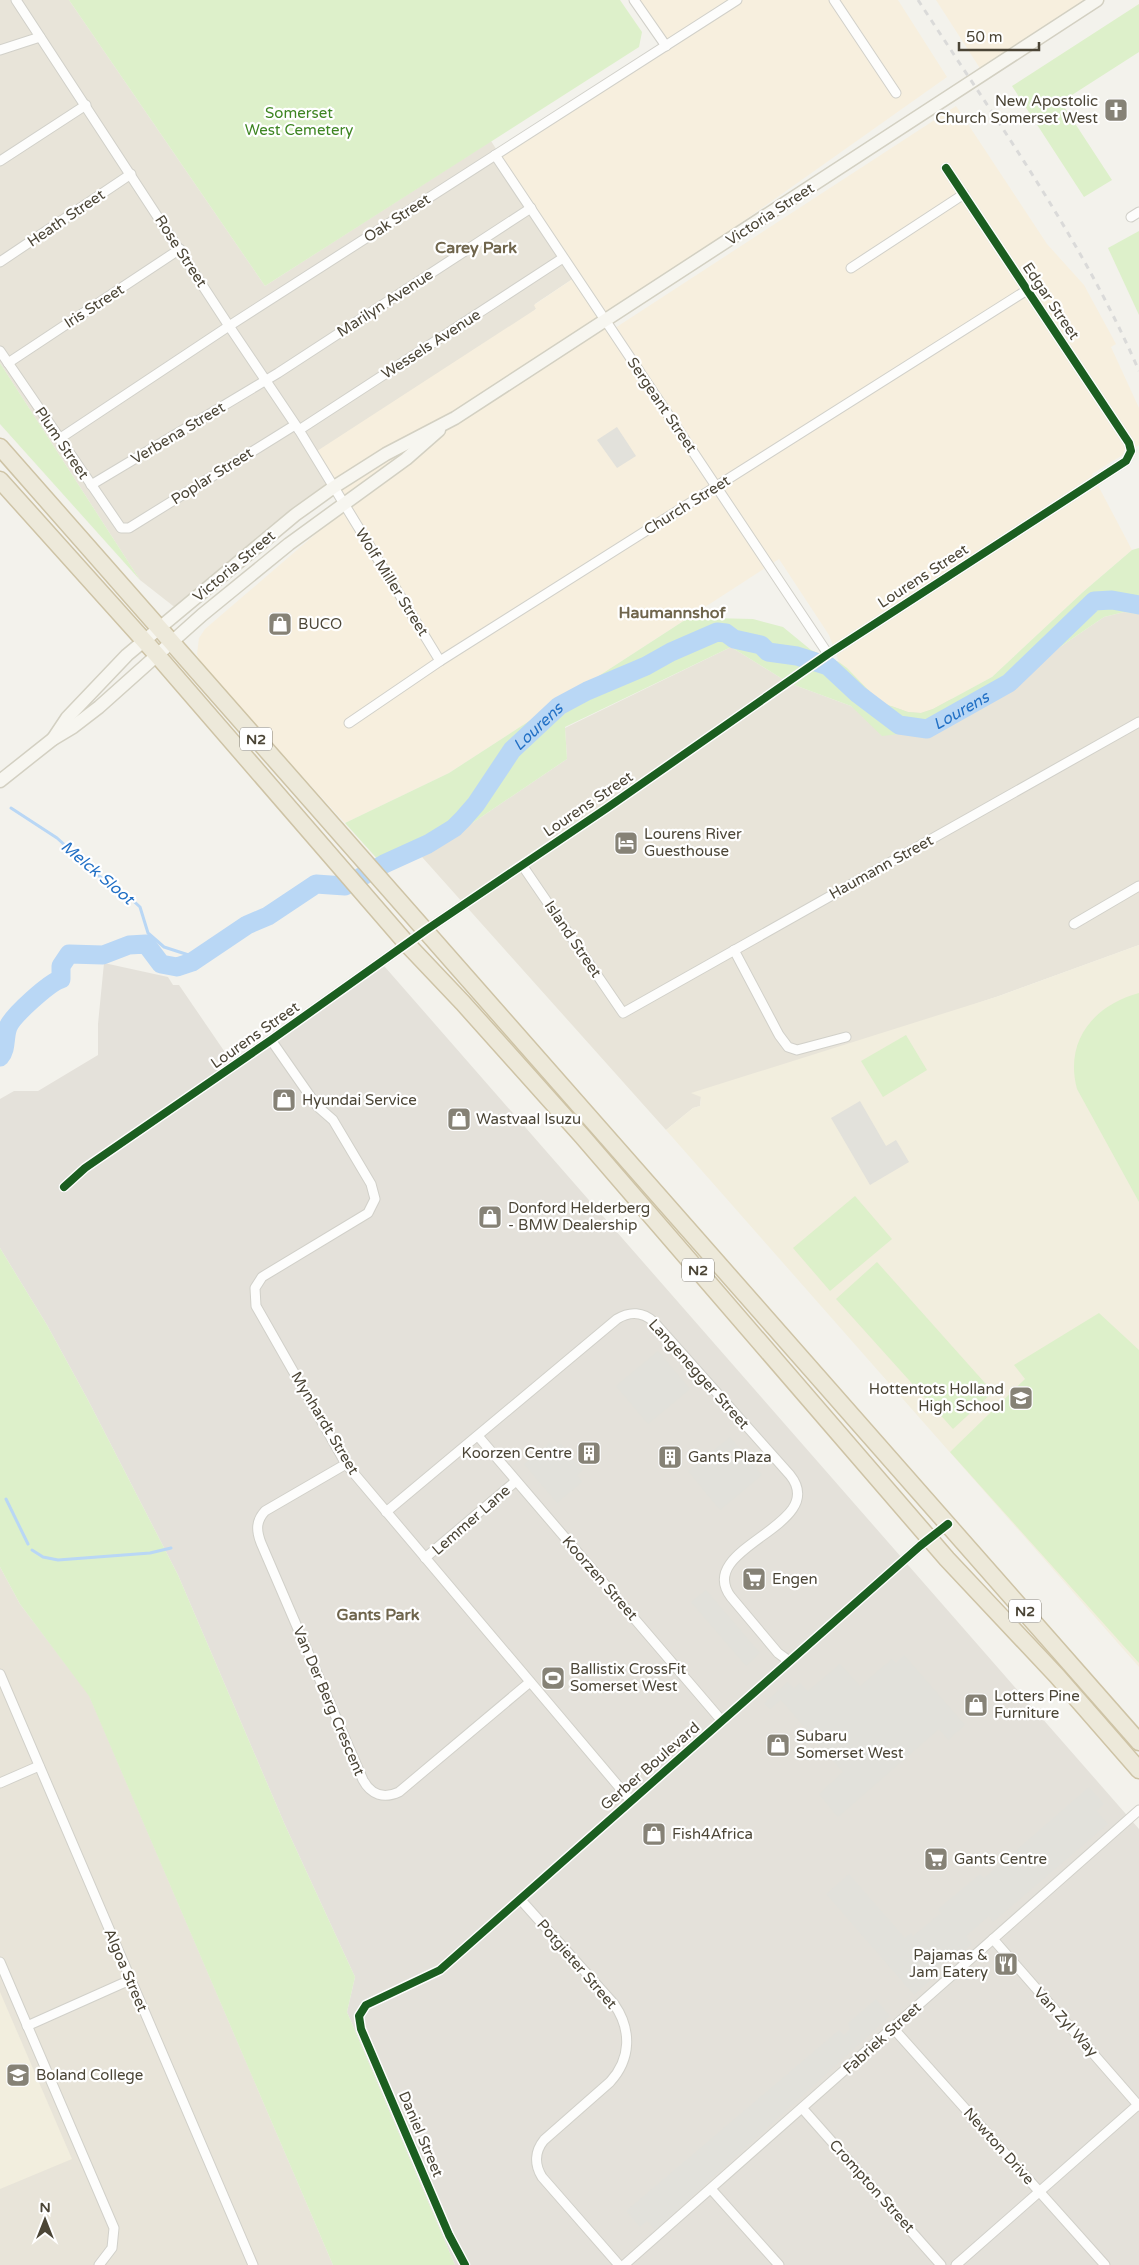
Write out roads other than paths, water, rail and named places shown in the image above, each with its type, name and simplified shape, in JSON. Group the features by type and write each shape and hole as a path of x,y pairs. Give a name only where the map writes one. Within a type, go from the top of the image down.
{"highway":[{"name":"N2","path":"0,447 1139,1742"},
{"name":"N2","path":"0,480 157,655 357,888 463,1003 588,1144 947,1559 1057,1676 1139,1770"}],"main road":[{"name":"Victoria Street","path":"52,739 68,718 127,654 257,546 334,487 400,446 442,426 1097,0"},
{"name":"Victoria Street","path":"0,781 52,739 68,731 99,707 172,642 289,544 406,459 442,426"}],"street":[{"name":"Rose Street","path":"16,0 297,428 344,503"},
{"path":"634,0 666,46"},
{"name":"Oak Street","path":"59,439 229,326 737,0"},
{"path":"834,0 896,93"},
{"path":"0,50 40,37"},
{"path":"0,161 86,105"},
{"name":"Sergeant Street","path":"495,155 717,486 824,657"},
{"name":"Edgar Street","path":"946,168 1129,443 1131,451"},
{"name":"Heath Street","path":"0,262 131,174"},
{"path":"851,268 964,194"},
{"name":"Marilyn Avenue","path":"265,380 530,208"},
{"path":"1130,217 1139,212"},
{"name":"Iris Street","path":"8,363 180,250"},
{"name":"Wessels Avenue","path":"297,428 563,258"},
{"name":"Church Street","path":"348,723 440,662 1027,290"},
{"name":"Plum Street","path":"0,351 116,523 121,528 128,528"},
{"name":"Verbena Street","path":"91,485 265,380"},
{"name":"Poplar Street","path":"128,528 297,428"},
{"name":"Lourens Street","path":"64,1187 85,1168 426,930 824,657 1126,461 1131,451"},
{"name":"Wolf Miller Street","path":"344,503 440,662"},
{"name":"Haumann Street","path":"623,1013 1139,722"},
{"name":"Island Street","path":"522,865 623,1013"},
{"path":"1074,924 1139,886"},
{"path":"734,950 779,1035 788,1047 797,1050 846,1037"},
{"name":"Mynhardt Street","path":"271,1040 316,1106 332,1120 373,1188 374,1204 368,1213 262,1277 254,1294 256,1306 346,1464 632,1801"},
{"name":"Langenegger Street","path":"386,1512 617,1319 632,1313 650,1318 790,1475 796,1485 797,1498 790,1513 730,1563 724,1577 726,1588 731,1597 778,1652 789,1662"},
{"name":"Koorzen Street","path":"478,1436 722,1721"},
{"name":"Van Der Berg Crescent","path":"346,1464 265,1511 260,1518 257,1528 261,1543 368,1789 381,1796 399,1792 530,1682"},
{"name":"Lemmer Lane","path":"425,1558 516,1480"},
{"name":"Gerber Boulevard","path":"360,2012 366,2004 440,1970 920,1546 948,1524"},
{"name":"Algoa Street","path":"0,1674 253,2265"},
{"path":"0,1783 39,1766"},
{"name":"Fabriek Street","path":"624,2265 1139,1810"},
{"name":"Potgieter Street","path":"520,1899 614,2004 624,2020 627,2048 619,2072 544,2140 538,2150 536,2161 542,2177 619,2265"},
{"name":"Van Zyl Way","path":"993,1939 1139,2105"},
{"path":"0,1962 114,2228 112,2248 99,2265"},
{"path":"27,2026 130,1980"},
{"name":"Daniel Street","path":"360,2012 358,2021 360,2029 449,2235 465,2265"},
{"name":"Newton Drive","path":"893,2028 1105,2265"},
{"path":"956,2265 1139,2105"},
{"name":"Crompton Street","path":"802,2108 942,2265"},
{"path":"711,2189 779,2265"}],"waterway":[{"name":"Lourens","path":"0,1057 4,1050 7,1031 11,1022 40,993 61,979 61,966 69,954 103,955 129,945 146,944 161,964 177,967 192,962 247,925 268,916 316,884 345,886 384,864 428,844 454,828 476,804 512,750 559,706 587,691 646,666 671,652 717,632 726,633 734,639 761,645 768,652 797,656 828,666 858,694 899,725 927,729 1009,683 1094,601 1112,600 1139,605"},
{"name":"Melck Sloot","path":"11,808 57,838 99,876 127,895 140,907 148,933 164,947 198,958"},
{"path":"6,1499 28,1544"},
{"path":"32,1550 43,1557 58,1560 150,1553 171,1548"}],"railway":[{"path":"918,0 1065,227 1116,322 1139,371"}],"place":[{"name":"New Apostolic Church Somerset West","path":"1116,110"},
{"name":"BUCO","path":"280,624"},
{"name":"Lourens River Guesthouse","path":"626,843"},
{"name":"Hyundai Service","path":"284,1100"},
{"name":"Wastvaal Isuzu","path":"459,1119"},
{"name":"Donford Helderberg - BMW Dealership","path":"490,1217"},
{"name":"Hottentots Holland High School","path":"1021,1398"},
{"name":"Koorzen Centre","path":"589,1453"},
{"name":"Gants Plaza","path":"670,1457"},
{"name":"Engen","path":"754,1579"},
{"name":"Ballistix CrossFit Somerset West","path":"553,1678"},
{"name":"Lotters Pine Furniture","path":"976,1705"},
{"name":"Subaru Somerset West","path":"778,1745"},
{"name":"Fish4Africa","path":"654,1834"},
{"name":"Gants Centre","path":"936,1859"},
{"name":"Pajamas & Jam Eatery","path":"1006,1964"},
{"name":"Boland College","path":"18,2075"}],"district":[{"name":"Carey Park","path":"476,247"},
{"name":"Haumannshof","path":"672,612"},
{"name":"Gants Park","path":"378,1614"}],"park label":[{"name":"Somerset West Cemetery","path":"299,122"}]}
